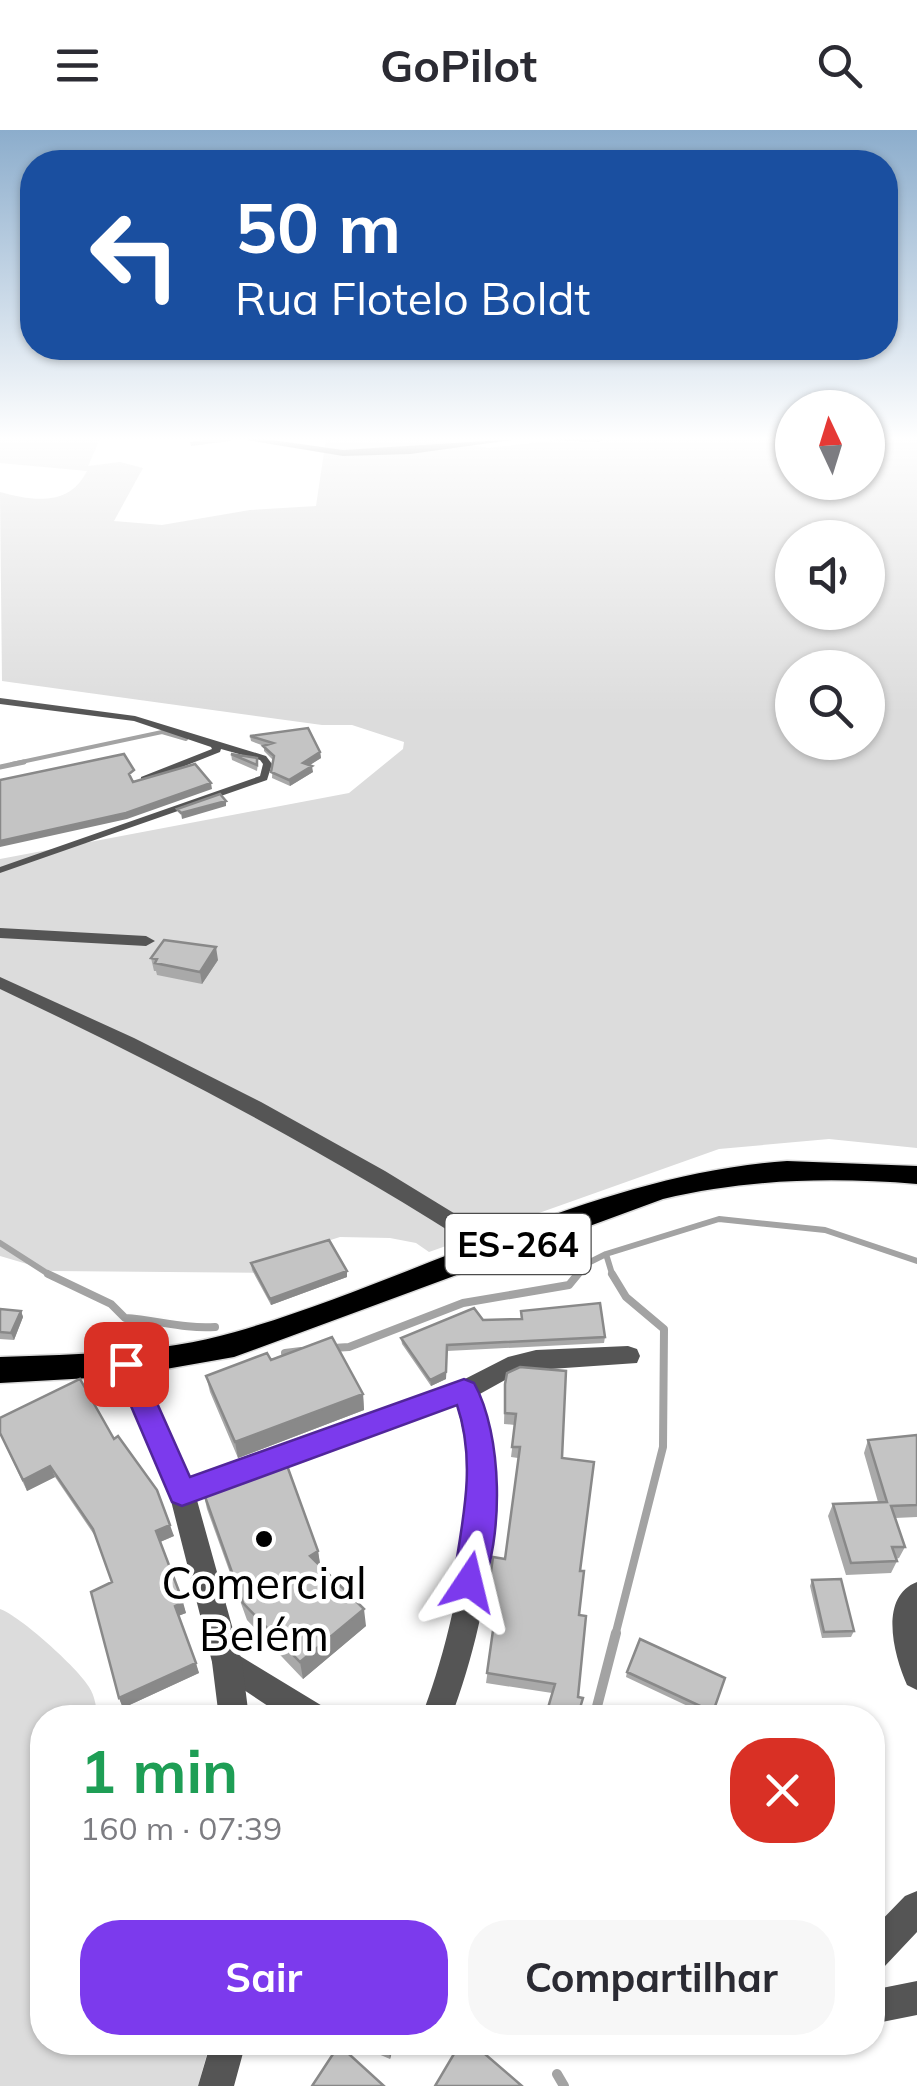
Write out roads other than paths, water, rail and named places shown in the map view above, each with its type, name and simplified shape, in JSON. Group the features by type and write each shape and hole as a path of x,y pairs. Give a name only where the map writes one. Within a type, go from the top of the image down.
{"main road":[{"name":"ES-264","path":"0,1370 126,1364 234,1345 658,1190 737,1172 805,1166 917,1175"}],"street":[{"path":"0,933 146,941"},
{"path":"0,982 139,1047 343,1156 405,1190 498,1250"},
{"path":"182,1493 464,1391 508,1367 536,1360 628,1356"},
{"path":"126,1364 182,1493 228,1662 233,1705"},
{"path":"440,1705 458,1644 483,1488 478,1427 464,1391"},
{"path":"917,1595 909,1602 906,1619 917,1675"},
{"path":"228,1662 292,1705"},
{"path":"885,1942 917,1908"},
{"path":"885,2004 917,1998"},
{"path":"216,2086 225,2055"}],"lane":[{"path":"0,701 135,719 263,758 268,764 264,778 0,870"},
{"path":"137,782 202,760 216,750 214,745"}],"waterway":[{"path":"12,764 162,732 186,739"},
{"path":"0,767 24,762"},
{"path":"606,1254 719,1219 825,1230 917,1261"},
{"path":"0,1243 49,1275"},
{"path":"576,1277 588,1263 606,1254"},
{"path":"606,1254 612,1274"},
{"path":"333,1348 349,1347 463,1303 569,1285 578,1274"},
{"path":"612,1274 626,1297 664,1329 663,1447 615,1636"},
{"path":"49,1275 111,1304 125,1318 215,1327"},
{"path":"49,1275 53,1277"},
{"path":"285,1353 301,1351"},
{"path":"597,1705 616,1633"},
{"path":"557,2074 564,2086"}],"place":[{"name":"Comercial Belém","path":"264,1539"}]}
